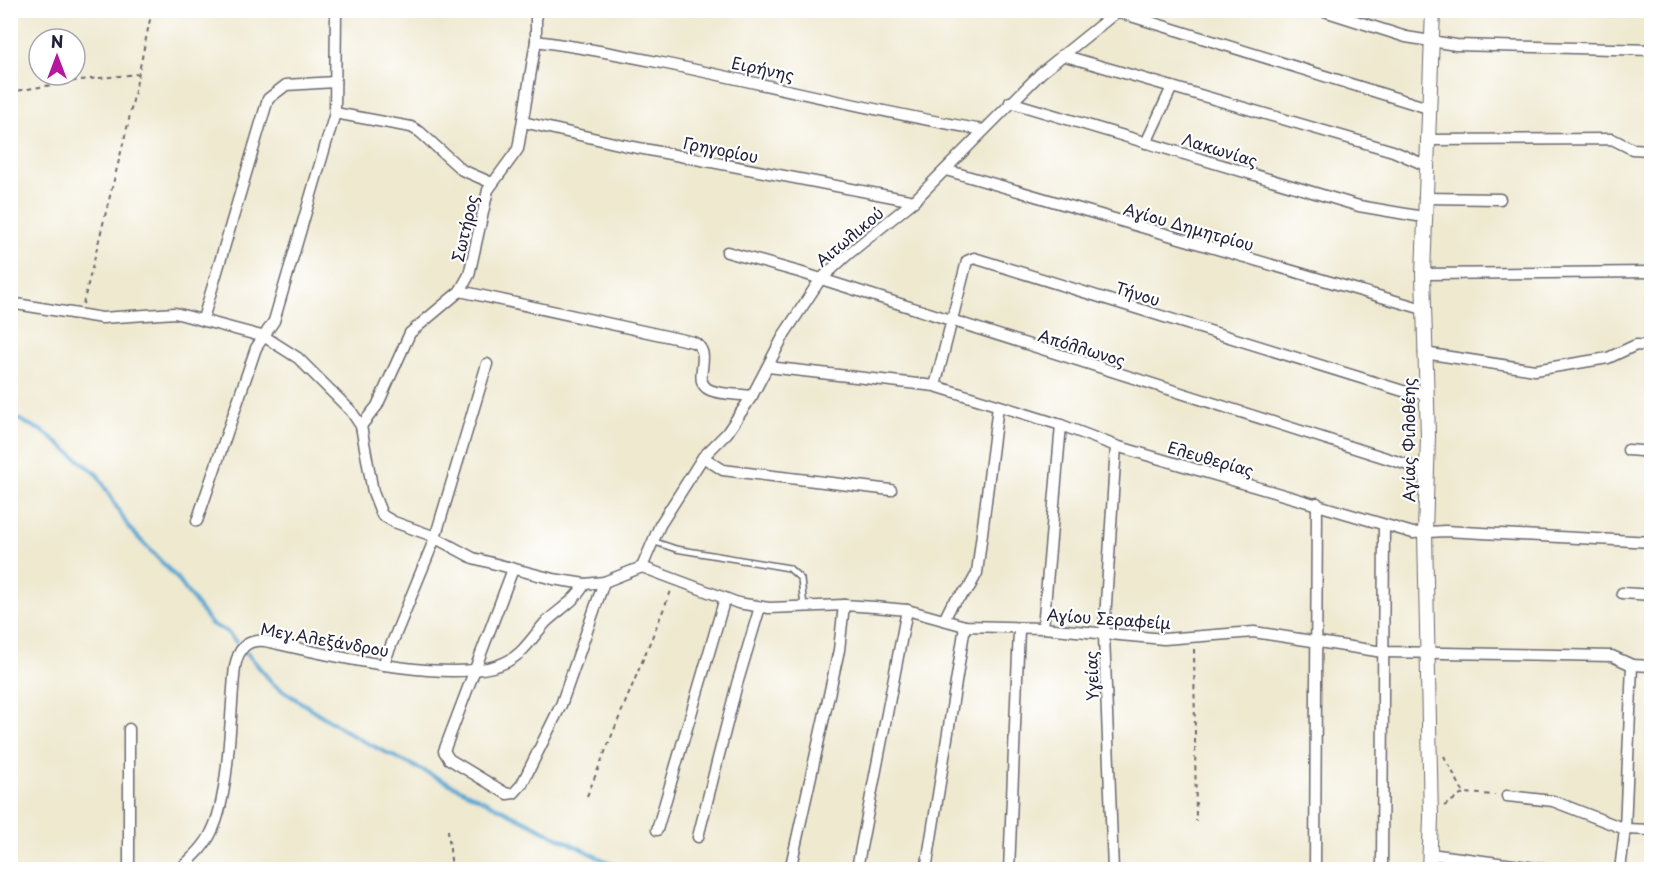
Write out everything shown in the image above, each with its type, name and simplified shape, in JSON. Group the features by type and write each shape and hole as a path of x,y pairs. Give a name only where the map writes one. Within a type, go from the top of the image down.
{"street":[{"path":"197,521 262,341 274,321 335,113 336,10"},
{"name":"Σωτήρος","path":"361,426 378,406 410,333 460,291 469,275 488,190 518,149 536,41 536,10"},
{"path":"1321,10 1406,37 1431,42 1456,45 1652,50"},
{"name":"Αγίας Φιλοθέης","path":"1428,870 1431,818 1425,532 1427,471 1423,217 1433,10"},
{"path":"1119,11 1428,108"},
{"name":"Αιτωλικού","path":"642,567 652,541 703,458 727,433 752,396 785,333 820,280 914,201 1010,102 1062,55 1119,11"},
{"name":"Ειρήνης","path":"536,41 615,52 921,119 983,130"},
{"path":"1062,55 1394,152 1425,165"},
{"path":"202,319 268,99 286,85 335,82"},
{"path":"1146,143 1172,87"},
{"name":"Λακωνίας","path":"1010,102 1359,206 1423,217"},
{"path":"335,113 411,128 420,132 462,170 492,183"},
{"name":"Γρηγορίου","path":"523,122 666,153 914,201"},
{"path":"1427,140 1612,139 1632,149 1652,150"},
{"name":"Αγίου Δημητρίου","path":"946,170 1423,309"},
{"path":"1424,198 1500,199"},
{"name":"Απόλλωνος","path":"727,252 1427,471"},
{"name":"Τήνου","path":"934,386 967,261 974,258 1402,391 1425,394"},
{"path":"1423,274 1652,272"},
{"path":"460,291 693,342 700,346 704,353 702,380 705,387 713,391 752,396"},
{"path":"10,303 102,318 175,313 202,319 262,341 298,358 351,411 361,426 373,492 382,515 435,538 473,558 585,584 604,582 642,567"},
{"path":"1424,353 1535,370 1608,358 1628,347 1652,346"},
{"path":"383,665 435,538 487,364"},
{"name":"Ελευθερίας","path":"768,367 934,386 1061,425 1116,446 1413,532 1445,531 1652,542"},
{"path":"944,620 952,604 969,588 977,573 998,406"},
{"path":"1043,628 1061,425"},
{"name":"Υγείας","path":"1113,870 1104,635 1116,446"},
{"path":"1628,450 1652,452"},
{"path":"703,458 723,470 891,490"},
{"path":"1316,870 1317,503"},
{"path":"1382,870 1384,525"},
{"name":"Αγίου Σεραφείμ","path":"642,567 725,598 760,607 844,605 907,610 965,626 1019,630 1043,628 1164,639 1254,632 1315,644 1383,652 1612,656 1632,665 1652,666"},
{"path":"513,569 445,748 445,754 504,793 514,793 522,784 561,705 604,582"},
{"name":"Μεγ.Αλεξάνδρου","path":"179,870 199,851 217,821 223,790 234,667 241,648 251,641 265,641 361,663 475,670 500,665 516,656 548,621 576,599 585,584"},
{"path":"1622,593 1652,595"},
{"path":"657,830 725,598"},
{"path":"790,870 839,650 844,605"},
{"path":"698,837 736,684 760,607"},
{"path":"858,863 907,610"},
{"path":"926,870 965,626"},
{"path":"1009,870 1019,630"},
{"path":"1620,870 1625,829 1632,665"},
{"path":"129,729 129,870"},
{"path":"1507,796 1553,801 1625,829 1652,830"},
{"path":"1430,854 1551,870"}],"lane":[{"path":"652,541 676,549 789,568 801,579 804,607"}],"path":[{"path":"80,316 152,10"},
{"path":"10,92 81,80 138,74"},
{"path":"587,796 676,580"},
{"path":"1194,637 1196,821"},
{"path":"1430,737 1435,740 1464,793"},
{"path":"1431,818 1447,803 1464,793 1507,796"},
{"path":"448,830 452,870"}],"waterway":[{"path":"10,415 44,432 97,474 129,528 176,577 211,624 226,631 236,642"},
{"path":"247,653 274,685 355,737 624,870"}]}
